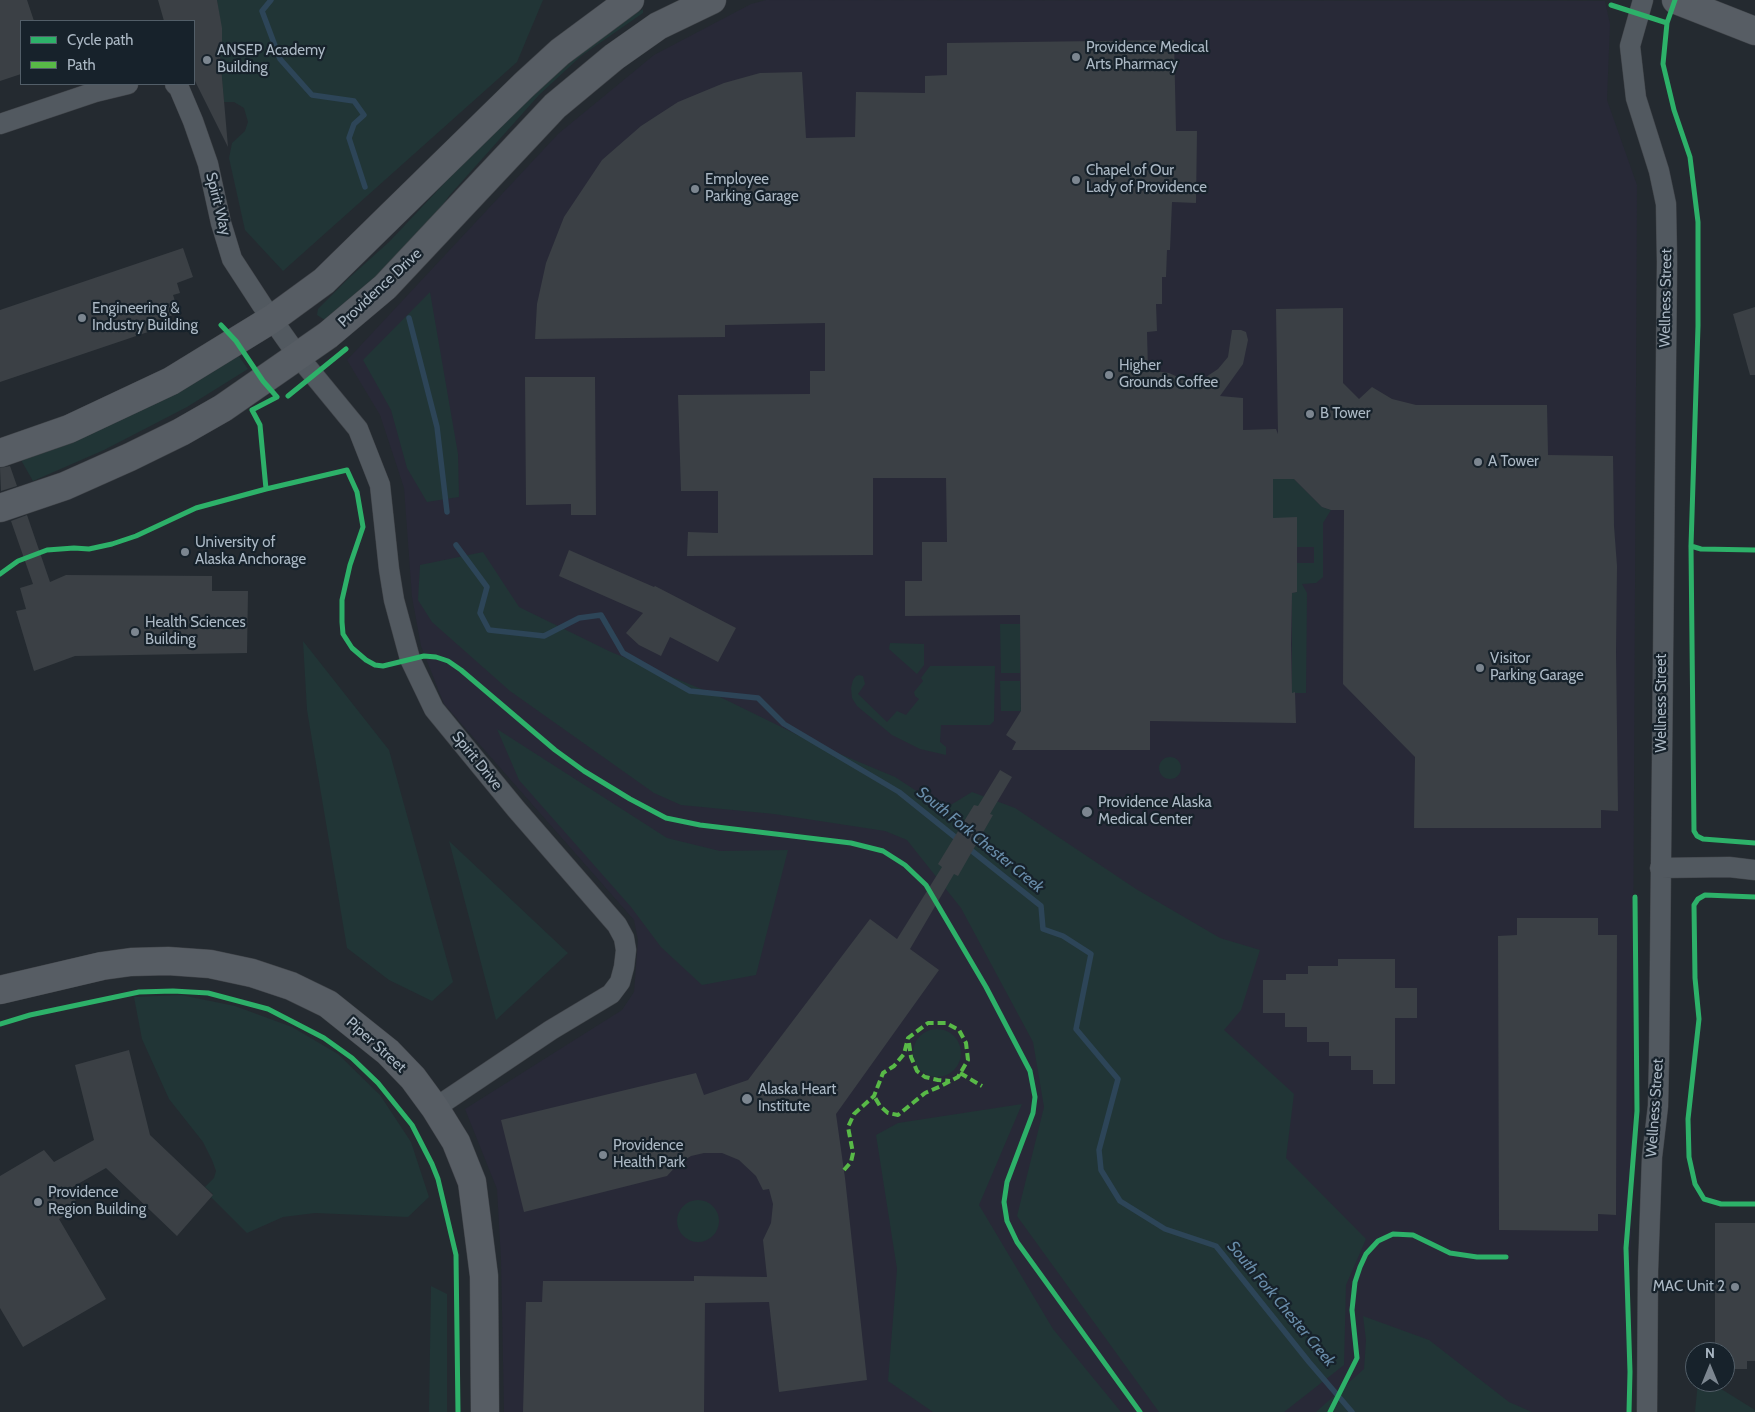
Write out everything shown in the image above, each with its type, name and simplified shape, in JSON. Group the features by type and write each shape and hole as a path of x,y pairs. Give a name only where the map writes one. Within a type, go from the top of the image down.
{"main road":[{"path":"0,453 69,429 163,385 272,319 324,281 510,98 560,52 630,0"},
{"name":"Providence Drive","path":"0,508 65,486 181,432 223,408 328,335 385,287 555,106 614,56 684,6 712,0"},
{"path":"1676,0 1755,31"},
{"name":"Piper Street","path":"0,990 102,966 131,962 168,961 210,964 252,973 291,986 328,1004 388,1052 413,1078 435,1108 456,1142 472,1182 484,1276 485,1412"}],"street":[{"name":"Wellness Street","path":"1643,0 1630,46 1636,98 1659,171 1666,204 1658,1106 1652,1157 1648,1271 1647,1412"},
{"path":"0,124 95,92 124,85"},
{"name":"Spirit Way","path":"176,85 193,121 208,164 221,223 232,259 272,319"},
{"name":"Spirit Drive","path":"272,319 298,356 358,429 380,485 394,600 410,659 434,709 522,816 617,925 624,938 626,950 620,982 611,994 551,1030 435,1108"},
{"path":"1660,868 1729,867 1755,870"}],"shaded area":[{"name":"Providence Alaska Medical Center","path":"766,0 1605,1 1610,24 1607,100 1637,185 1632,1192 1627,1412 504,1412 501,1260 497,1189 465,1109 622,1010 634,992 638,940 634,920 444,704 421,646 412,597 404,488 380,415 347,360 558,134 654,55 751,4"}],"green space":[{"path":"217,0 543,0 517,62 283,271 245,230 229,158 232,143 245,131 248,122 244,108 234,102 224,102 219,43 221,27"},
{"path":"643,9 643,13 581,56 539,95 449,196 420,239 325,320 317,315 318,309 389,242 486,139 523,103 592,42"},
{"path":"430,292 458,454 459,497 427,502 407,468 391,410 363,360"},
{"path":"238,355 248,369 187,407 104,450 33,481 21,460"},
{"path":"1255,479 1294,479 1322,507 1331,510 1323,523 1323,577 1316,583 1302,584 1307,593 1306,693 1292,693 1292,593 1297,592 1296,563 1314,563 1314,547 1297,547 1297,518 1273,518"},
{"path":"483,552 519,607 611,652 716,695 816,744 895,777 944,809 972,792 1015,808 1136,889 1220,938 1260,950 1241,1010 1224,1030 1294,1094 1286,1158 1366,1239 1346,1285 1344,1365 1284,1412 1159,1412 1017,1216 1044,1107 1033,1042 961,908 907,840 885,831 774,814 681,805 654,793 510,691 432,622 418,600 420,565"},
{"path":"1000,624 1020,624 1020,673 1001,673"},
{"path":"303,641 389,750 453,982 432,1001 389,980 347,948 307,710"},
{"path":"890,643 924,644 924,665 917,674 889,649"},
{"path":"930,666 995,666 994,721 990,725 941,725 940,742 946,747 946,755 920,749 892,735 857,706 852,698 851,688 853,680 856,676 863,676 865,684 858,694 887,722 897,711 906,715 919,699 915,696 914,692 923,681 921,678"},
{"path":"1000,681 1020,681 1021,711 1001,711"},
{"path":"497,729 667,838 720,851 788,850 756,975 702,985 661,947 631,907 519,780"},
{"path":"1170,757 1178,760 1181,768 1178,776 1170,779 1162,776 1159,768 1162,760"},
{"path":"449,841 568,953 496,1020"},
{"path":"181,995 235,1006 292,1027 338,1054 380,1095 411,1142 429,1197 408,1217 315,1213 283,1217 247,1233 211,1197 213,1194 205,1187 214,1178 216,1171 212,1160 203,1142 169,1099 142,1039 134,997"},
{"path":"937,1029 946,1031 954,1036 959,1044 961,1053 959,1062 954,1070 946,1075 937,1077 928,1075 920,1070 915,1062 913,1053 915,1044 920,1036 928,1031"},
{"path":"1022,1104 979,1205 1053,1329 1121,1412 933,1412 888,1381 897,1269 876,1135 898,1123"},
{"path":"702,1200 710,1203 716,1209 719,1221 716,1233 710,1239 694,1242 686,1239 680,1233 677,1217 680,1209 686,1203"},
{"path":"431,1286 447,1294 447,1412 429,1412"},
{"path":"1363,1316 1429,1340 1509,1402 1532,1412 1316,1412 1364,1369 1366,1340"},
{"path":"1697,1392 1726,1392 1755,1410 1755,1412 1695,1412"}],"building":[{"path":"0,0 27,0 34,20 20,20 20,74 0,81"},
{"name":"ANSEP Academy Building","path":"158,0 217,0 222,28 222,43 219,43 228,147 195,81 195,20 164,20"},
{"path":"1174,40 1176,131 1197,131 1196,203 1172,202 1170,250 1167,250 1166,277 1162,277 1162,304 1156,304 1157,331 1147,332 1148,370 1169,373 1182,379 1193,380 1206,377 1218,369 1228,357 1232,330 1246,332 1248,340 1243,364 1220,396 1243,398 1243,430 1276,429 1278,434 1276,309 1343,308 1343,383 1359,399 1372,387 1392,399 1416,405 1547,405 1548,455 1613,456 1614,526 1617,566 1618,811 1601,810 1601,828 1414,828 1415,757 1343,684 1344,510 1331,510 1322,507 1294,479 1273,479 1273,518 1297,517 1297,592 1292,593 1291,644 1292,693 1295,692 1296,723 1150,721 1150,750 1012,750 1016,742 1006,735 1021,711 1020,615 905,616 905,581 922,581 922,542 947,542 946,478 873,478 873,555 687,556 688,532 718,533 718,491 681,491 678,395 810,394 810,371 825,371 825,323 725,325 725,337 535,339 537,304 546,263 564,217 602,160 641,126 678,102 724,83 760,73 802,72 806,138 855,137 856,92 925,93 925,76 947,75 947,43"},
{"name":"Engineering & Industry Building","path":"183,248 193,277 177,283 180,293 173,295 179,313 149,323 151,331 0,382 0,310"},
{"path":"1755,307 1755,375 1750,375 1733,314"},
{"path":"525,377 595,377 596,515 571,515 571,504 526,505"},
{"path":"10,466 17,486 1,491 0,468"},
{"name":"Health Sciences Building","path":"27,515 50,582 66,575 212,576 212,591 248,591 247,653 75,656 34,671 16,611 26,609 20,588 33,584 11,521"},
{"path":"569,550 655,586 736,628 718,662 670,637 661,656 639,645 626,633 643,613 559,576"},
{"name":"Providence Health Park","path":"1000,770 1012,777 990,814 993,815 958,876 954,874 910,949 939,970 836,1114 845,1178 867,1380 779,1392 769,1302 705,1303 704,1412 523,1412 526,1302 542,1302 543,1281 694,1281 694,1276 767,1277 763,1240 771,1223 773,1204 769,1189 763,1190 756,1176 739,1160 722,1153 704,1153 691,1156 678,1164 667,1176 524,1212 501,1120 696,1073 704,1095 748,1080 870,919 897,939 942,867 938,864 974,805 978,806"},
{"path":"1517,918 1598,918 1598,935 1617,935 1616,1215 1598,1214 1598,1231 1499,1230 1498,936 1517,935"},
{"path":"1338,959 1395,959 1395,988 1417,988 1417,1018 1395,1018 1395,1084 1373,1084 1373,1070 1351,1070 1351,1056 1329,1056 1329,1042 1307,1042 1307,1027 1285,1027 1285,1013 1263,1013 1263,980 1286,980 1286,974 1308,974 1308,966 1338,966"},
{"name":"Providence Region Building","path":"129,1050 150,1135 213,1195 177,1236 106,1168 69,1189 79,1207 59,1219 106,1299 23,1347 0,1308 0,1176 44,1150 54,1162 94,1140 75,1065"},
{"name":"MAC Unit 2","path":"1715,1223 1755,1223 1755,1361 1747,1361 1747,1369 1735,1369 1735,1342 1715,1342"}],"waterway":[{"name":"South Fork Chester Creek","path":"271,0 262,11 280,59 312,95 354,101 364,115 354,124 349,138 365,187"},
{"name":"South Fork Chester Creek","path":"409,318 437,427 447,512"},
{"name":"South Fork Chester Creek","path":"456,545 487,587 480,613 489,630 544,636 579,618 601,615 623,653 690,691 758,698 784,724 899,792 960,841"},
{"name":"South Fork Chester Creek","path":"967,847 1041,906 1043,929 1063,936 1091,954 1076,1029 1118,1079 1099,1150 1101,1170 1120,1201 1165,1229 1216,1246 1309,1362 1352,1412"}],"marked path":[{"path":"844,1170 851,1162 853,1153 848,1127 854,1114 874,1096 883,1073 894,1066 904,1054 908,1038 928,1023 946,1023 959,1030 966,1043 968,1060 958,1077 925,1093 898,1115 888,1113 880,1106 874,1096"},
{"path":"909,1043 911,1057 917,1071 925,1077 950,1081"},
{"path":"960,1073 982,1086"}],"cycle path":[{"path":"1611,5 1667,23 1675,0"},
{"path":"1667,23 1663,64 1674,110 1690,157 1698,222 1698,326 1691,546 1694,831 1697,836 1703,839 1755,843"},
{"path":"221,325 236,341 263,381 277,397 252,410 260,425 266,489"},
{"path":"288,396 346,349"},
{"path":"0,574 18,561 47,550 89,549 112,544 136,536 196,508 347,470 357,492 363,527 350,565 342,600 343,634 352,648 366,660 375,665 383,666 424,656 448,661 555,750 584,771 666,818 700,825 851,843 883,851 905,865 926,885 986,987 1030,1071 1035,1097 1033,1113 1007,1182 1004,1202 1007,1221 1017,1242 1140,1412"},
{"path":"1691,546 1701,549 1755,550"},
{"path":"1755,897 1705,895 1698,899 1694,905 1695,978 1699,1019 1688,1119 1689,1157 1695,1184 1704,1199 1721,1204 1755,1204"},
{"path":"1629,1412 1630,1372 1626,1248 1637,1111 1635,897"},
{"path":"0,1024 30,1015 139,992 208,993 268,1009 324,1038 352,1058 378,1083 412,1125 438,1179 456,1255 458,1412"},
{"path":"1330,1412 1357,1358 1352,1310 1355,1282 1366,1254 1378,1241 1393,1234 1413,1235 1450,1253 1477,1257 1506,1257"}],"place":[{"name":"Providence Medical Arts Pharmacy","path":"1076,57"},
{"name":"ANSEP Academy Building","path":"207,60"},
{"name":"Chapel of Our Lady of Providence","path":"1076,180"},
{"name":"Employee Parking Garage","path":"695,189"},
{"name":"Engineering & Industry Building","path":"82,318"},
{"name":"Higher Grounds Coffee","path":"1109,375"},
{"name":"B Tower","path":"1310,414"},
{"name":"A Tower","path":"1478,462"},
{"name":"University of Alaska Anchorage","path":"185,552"},
{"name":"Health Sciences Building","path":"135,632"},
{"name":"Visitor Parking Garage","path":"1480,668"},
{"name":"Providence Alaska Medical Center","path":"1087,812"},
{"name":"Alaska Heart Institute","path":"747,1099"},
{"name":"Providence Health Park","path":"603,1155"},
{"name":"Providence Region Building","path":"38,1202"},
{"name":"MAC Unit 2","path":"1735,1287"}]}
